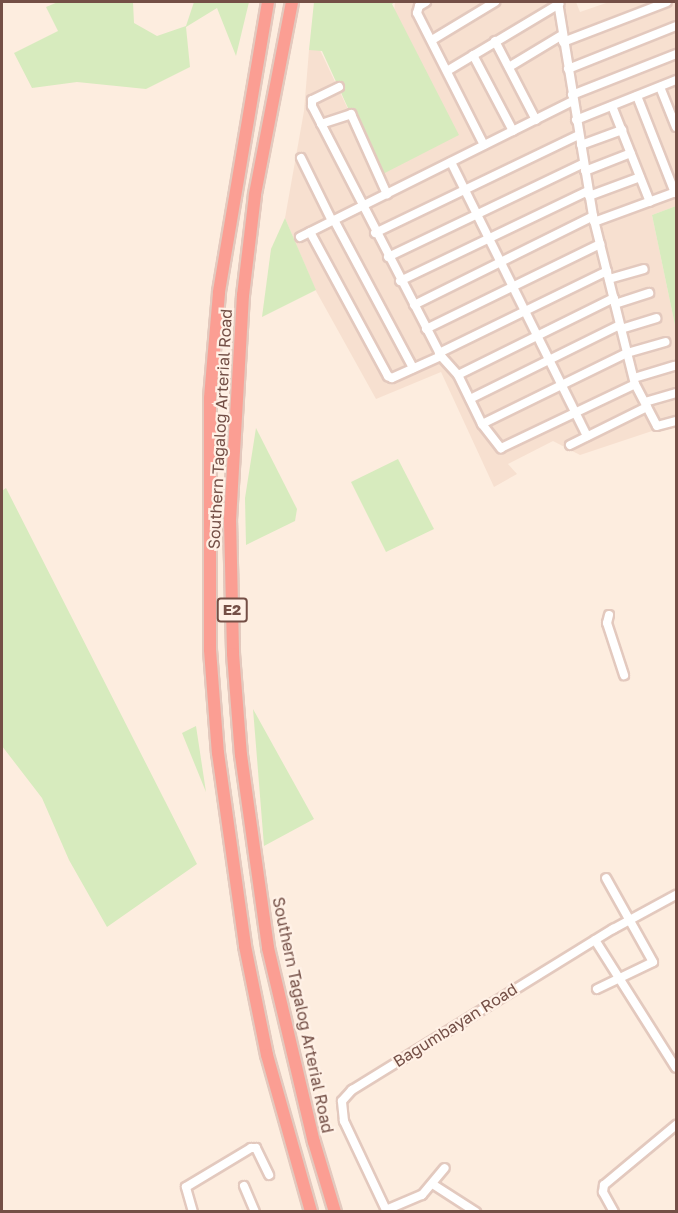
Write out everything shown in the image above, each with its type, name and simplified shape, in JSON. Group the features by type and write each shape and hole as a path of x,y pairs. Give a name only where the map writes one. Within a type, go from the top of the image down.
{"highway":[{"name":"Southern Tagalog Arterial Road","path":"268,2 233,197 214,351 207,520 210,650 219,765 245,946 267,1055 311,1212"},
{"name":"Southern Tagalog Arterial Road","path":"292,2 255,195 243,295 230,519 233,654 241,755 268,948 314,1142 335,1212"}],"street":[{"path":"426,2 419,6 417,13 484,145"},
{"path":"432,40 495,2"},
{"path":"509,67 563,38 667,2"},
{"path":"447,71 559,3 589,194 627,353 635,381 657,426 676,421"},
{"path":"568,69 676,26"},
{"path":"495,41 536,120"},
{"path":"300,237 536,120 573,98 676,54"},
{"path":"473,55 513,131"},
{"path":"576,120 676,80"},
{"path":"339,87 312,100 321,124 361,207 440,355 458,375 482,424 501,448 635,381 674,366"},
{"path":"660,87 676,127"},
{"path":"414,305 594,219 676,193 637,96"},
{"path":"612,105 650,202"},
{"path":"321,124 351,114 387,194"},
{"path":"581,145 622,130"},
{"path":"375,233 579,135"},
{"path":"388,257 477,214 584,167 631,153"},
{"path":"301,158 413,368"},
{"path":"451,162 587,436"},
{"path":"400,281 489,238 589,194 640,177"},
{"path":"310,232 388,376 392,378 525,311 608,275 644,268"},
{"path":"426,329 600,244"},
{"path":"458,375 614,301 649,293"},
{"path":"470,399 621,327 656,318"},
{"path":"482,424 627,353 665,342"},
{"path":"570,445 646,405 676,393"},
{"path":"609,615 607,623 624,675"},
{"path":"597,989 616,976 653,962 632,919 606,878"},
{"name":"Bagumbayan Road","path":"386,1211 345,1121 342,1101 352,1090 595,940 676,895"},
{"path":"595,940 676,1068"},
{"path":"614,1212 603,1192 604,1185 676,1125"},
{"path":"193,1212 186,1187 251,1148 256,1149 269,1175"},
{"path":"386,1211 422,1195 434,1185 445,1168"},
{"path":"434,1185 476,1212"},
{"path":"244,1186 255,1212"}],"shaded area":[{"path":"395,2 576,2 580,12 609,2 676,2 676,206 652,215 676,330 676,423 580,455 553,441 508,464 517,474 494,487 441,372 376,399 316,291 285,218 304,111 309,50 320,50 379,175"}],"green space":[{"path":"58,2 133,2 134,23 157,36 186,26 194,2 249,2 236,56 217,8 186,27 190,67 146,89 77,82 32,88 14,53 58,31 46,7"},
{"path":"314,2 395,2 392,4 459,135 379,176 322,51 309,50"},
{"path":"676,206 676,330 652,215"},
{"path":"285,218 316,290 262,317 271,249"},
{"path":"256,428 297,509 295,521 246,545 245,498"},
{"path":"398,459 434,529 386,552 351,482"},
{"path":"6,488 197,864 107,927 69,860 42,798 2,746 2,491"},
{"path":"253,709 314,819 264,846 256,746"},
{"path":"196,726 206,792 182,733"}]}
